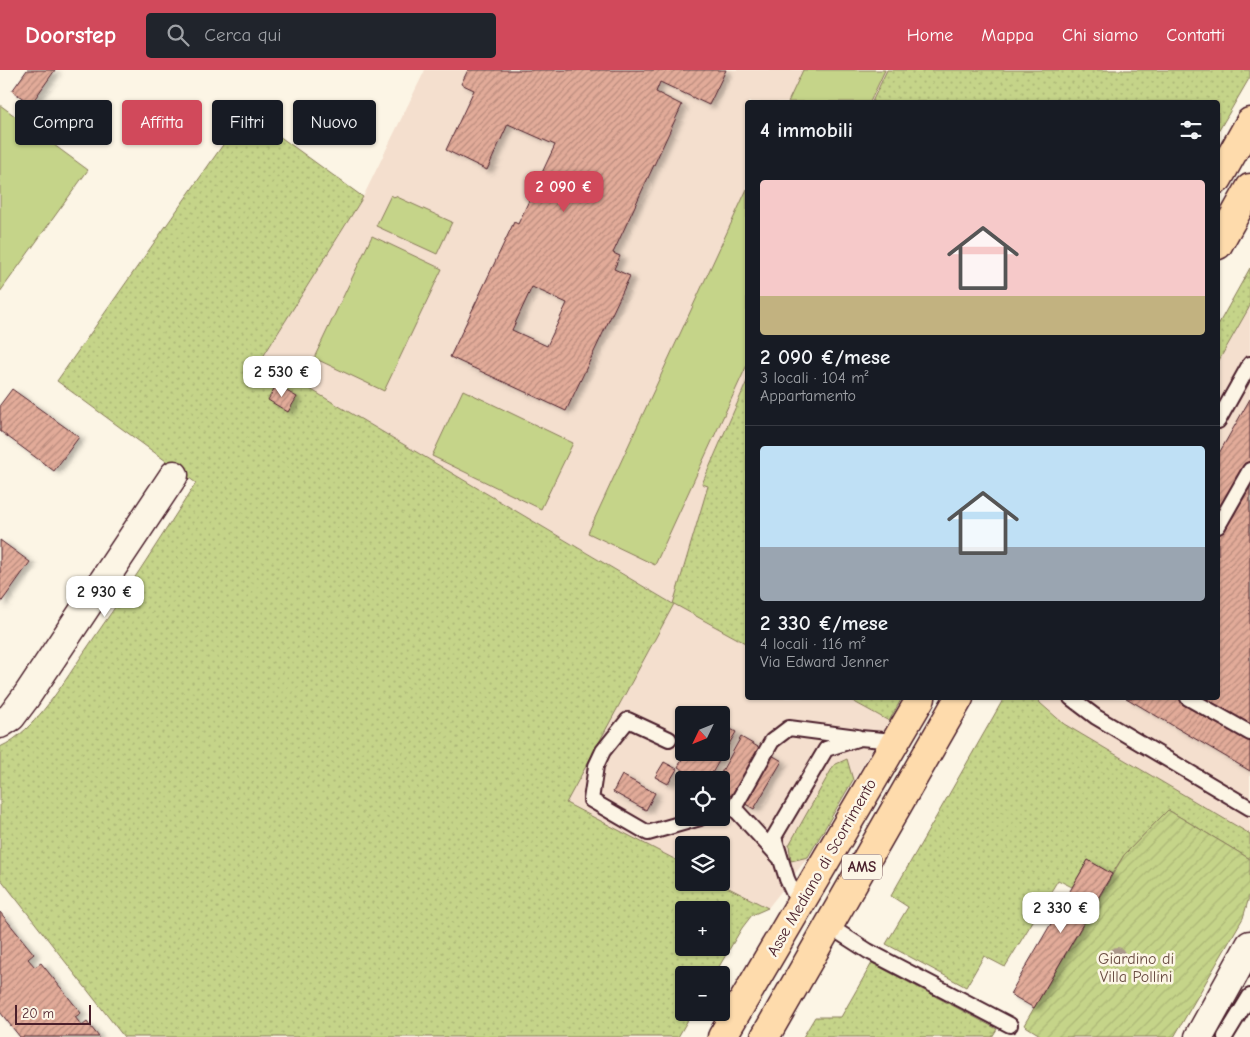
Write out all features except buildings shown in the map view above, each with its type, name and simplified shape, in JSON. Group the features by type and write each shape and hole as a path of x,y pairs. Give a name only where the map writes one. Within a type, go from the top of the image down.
{"highway":[{"path":"1220,175 1250,122"},
{"path":"1220,241 1250,188"},
{"name":"Asse Mediano di Scorrimento","path":"722,1037 919,700"},
{"name":"AMS","path":"765,1037 958,700"}],"street":[{"path":"0,724 11,717 26,697 174,475"},
{"path":"1199,1037 1250,945"}],"lane":[{"path":"1220,416 1250,364"},
{"path":"1220,522 1250,470"},
{"path":"1074,700 1096,717 1250,808"},
{"path":"1192,700 1250,733"},
{"path":"669,739 628,720 604,751 596,766 591,800 648,833 675,825"},
{"path":"730,807 772,741 790,728 895,741"},
{"path":"799,905 787,879 774,837 826,749 860,738"},
{"path":"730,812 781,859"},
{"path":"829,926 868,951 1010,1025"},
{"path":"1226,1037 1250,996"}],"shaded area":[{"path":"425,70 887,70 873,100 745,100 745,386 702,483 708,486 674,603 745,643 745,700 851,700 889,721 808,857 768,908 730,889 730,836 675,836 675,859 566,803 674,604 261,360 363,197"},
{"path":"1250,306 1250,834 1064,724 1039,700 1220,700 1220,358"}],"green space":[{"path":"803,70 885,70 871,100 789,100"},
{"path":"887,70 1250,70 1250,77 1220,129 1220,100 873,100"},
{"path":"0,105 15,116 15,145 54,145 88,170 0,292"},
{"path":"283,139 363,197 261,360 673,604 708,486 702,484 745,386 745,643 674,604 566,803 675,859 675,891 730,891 730,889 768,908 752,915 730,948 730,901 675,901 675,956 725,956 719,966 675,966 675,1021 687,1021 678,1037 124,1037 0,878 0,747 26,729 49,704 129,587 196,483 57,381 223,145 283,145"},
{"path":"745,193 745,369 655,565 588,533"},
{"path":"391,195 452,222 437,254 376,226"},
{"path":"372,236 442,269 384,391 314,358"},
{"path":"1250,268 1250,306 1220,358 1220,321"},
{"path":"463,390 573,443 541,509 432,456"},
{"path":"851,700 901,700 889,721"},
{"path":"1003,700 1039,700 1064,724 1250,834 1250,859 1168,810 1124,855 1112,874 1088,860 1072,887 1058,880 1005,967 984,956 966,987 886,944 908,907 891,896"},
{"path":"847,759 853,780 808,857 791,861 789,845 834,765"},
{"name":"Giardino di Villa Pollini","path":"1168,810 1250,859 1250,894 1243,918 1174,1037 1043,1037 1024,1025 1124,855"},
{"path":"872,963 997,1029 992,1037 803,1037 815,1017 841,1017"}]}
